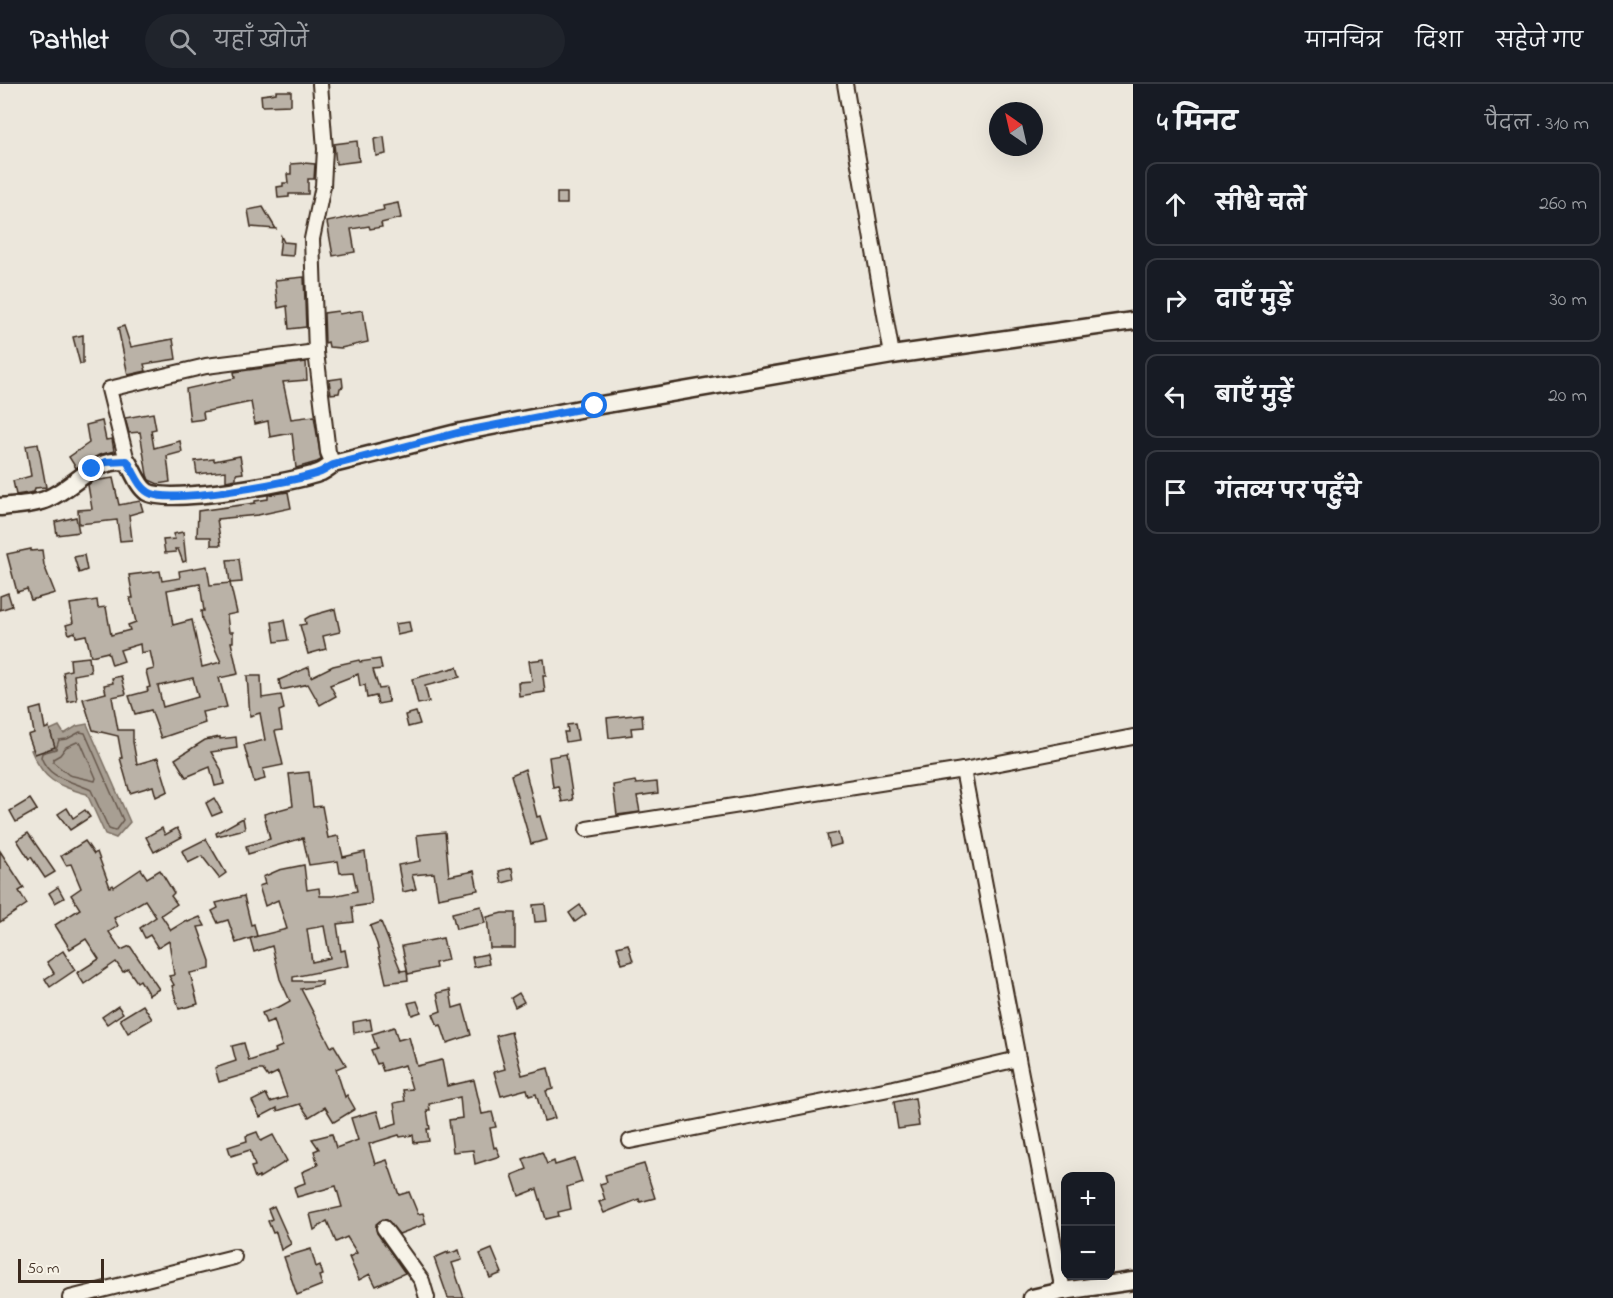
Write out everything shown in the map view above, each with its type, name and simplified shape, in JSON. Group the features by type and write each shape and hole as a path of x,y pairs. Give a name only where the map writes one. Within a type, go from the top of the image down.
{"street":[{"path":"320,84 325,149 323,186 312,239 316,352 328,452 333,465"},
{"path":"845,84 892,355"},
{"path":"316,352 206,366 109,389 127,461 145,490 159,496 241,490 321,472 333,465 494,426 595,406 892,355 1133,321"},
{"path":"0,507 47,499 101,464 116,460 127,461"},
{"path":"587,828 963,770 1133,737"},
{"path":"963,770 1063,1291"},
{"path":"630,1141 894,1088 1018,1059"},
{"path":"384,1228 422,1281 427,1298"},
{"path":"70,1298 234,1257"},
{"path":"1036,1298 1063,1291 1133,1281"}],"water":[{"path":"87,724 130,822 116,838 105,834 87,794 67,788 52,780 41,769 31,750 52,744 50,730 59,726 64,734 77,726"}],"building":[{"path":"276,91 291,91 291,105 262,106 261,95 276,93"},
{"path":"384,137 386,154 376,156 374,139"},
{"path":"357,141 359,161 336,164 334,144"},
{"path":"291,164 315,164 314,179 308,179 308,194 289,194 289,197 278,198 277,187 288,183 287,174 291,174"},
{"path":"557,193 567,193 567,204 557,204"},
{"path":"398,203 401,218 381,223 382,227 370,229 369,226 351,229 355,252 333,256 327,222 384,210 383,206"},
{"path":"263,207 276,229 251,227 248,210"},
{"path":"281,236 284,242 294,243 293,256 279,255"},
{"path":"304,277 306,327 289,329 287,306 278,308 275,280"},
{"path":"363,310 368,342 341,348 329,347 328,342 325,343 324,313 338,311 339,314"},
{"path":"124,326 131,347 173,339 176,359 144,364 146,371 128,375 118,328"},
{"path":"83,335 83,364 80,364 73,337"},
{"path":"306,362 307,380 283,382 291,419 314,416 321,460 296,468 292,433 270,437 268,421 255,424 251,402 203,412 204,419 190,421 186,389 235,378 234,372"},
{"path":"342,378 343,387 340,388 339,393 331,394 329,380"},
{"path":"153,413 156,429 151,430 154,448 180,441 182,452 167,456 170,482 158,484 149,480 147,475 140,432 129,433 125,418"},
{"path":"102,421 106,440 112,439 114,451 99,455 76,468 69,457 89,443 86,425"},
{"path":"38,444 46,487 35,488 34,492 16,495 13,481 31,476 26,446"},
{"path":"240,456 243,473 236,474 236,479 226,481 226,471 197,474 195,461 214,459 214,461"},
{"path":"113,478 119,505 140,501 143,511 129,515 132,540 120,541 117,520 79,524 78,510 92,509 88,485 93,481"},
{"path":"288,492 291,508 258,515 217,519 221,545 211,545 211,537 197,537 198,511 255,503 255,501 268,499 268,495"},
{"path":"76,517 79,532 57,535 55,522"},
{"path":"183,532 186,561 183,562 178,549 175,549 176,552 165,553 163,540 175,539 173,534"},
{"path":"31,549 31,551 42,550 44,565 55,593 31,600 27,589 17,592 7,554"},
{"path":"84,555 87,570 79,573 74,557"},
{"path":"239,559 242,582 230,583 227,560"},
{"path":"207,566 210,585 230,583 237,613 227,615 229,632 233,632 233,642 231,642 238,674 219,678 227,707 202,712 205,723 161,738 151,710 135,714 129,696 148,691 147,688 150,687 146,671 154,669 150,651 141,653 140,644 120,650 124,661 112,665 108,652 91,656 86,635 76,637 75,632 69,634 66,625 73,623 70,604 97,600 98,608 106,607 111,635 130,630 128,625 136,622 130,598 133,598 129,575 160,571 162,581 180,578 179,571","holes":["200,584 204,611 201,611 202,620 221,662 202,667 192,620 173,625 167,590","193,678 198,697 163,707 158,686"]},
{"path":"8,593 12,606 0,610 0,596"},
{"path":"335,609 340,632 323,636 326,649 308,654 300,625 306,624 305,619 310,616"},
{"path":"284,620 288,640 275,642 272,622"},
{"path":"409,622 411,632 397,635 395,624"},
{"path":"89,657 91,672 74,675 77,700 68,702 63,672 71,670 70,659"},
{"path":"380,659 382,669 373,670 379,689 386,688 389,702 378,704 376,696 367,698 365,685 360,686 358,674 330,685 336,696 320,705 308,684 281,690 279,680 309,667 311,677 333,666 359,660 360,662"},
{"path":"544,659 545,692 519,696 518,682 532,681 529,661"},
{"path":"457,667 460,677 425,686 429,702 418,704 412,679"},
{"path":"121,676 126,694 112,697 118,730 133,730 137,764 158,758 168,791 156,797 153,786 130,793 120,758 122,758 118,736 93,730 83,699 106,693 104,685 113,683 112,678"},
{"path":"247,676 261,676 262,698 281,695 284,709 279,711 282,730 275,731 283,765 263,769 265,779 254,782 244,745 265,740 260,713 250,716"},
{"path":"41,707 45,729 49,727 55,747 35,754 28,735 34,733 30,710"},
{"path":"416,712 420,724 408,727 405,715"},
{"path":"642,714 643,727 631,728 632,735 609,738 607,718"},
{"path":"575,724 578,740 566,742 564,732 568,732 567,725"},
{"path":"220,737 220,739 236,737 237,748 211,752 221,769 224,784 215,786 210,767 186,777 175,759 205,740"},
{"path":"566,754 573,800 562,802 558,786 553,787 549,757"},
{"path":"525,769 537,817 540,816 547,840 531,844 511,775"},
{"path":"309,772 313,807 322,806 328,838 338,836 343,857 365,852 372,904 352,907 354,922 337,924 341,951 345,950 348,966 293,977 293,981 322,981 322,985 301,989 331,1047 334,1045 346,1065 336,1069 345,1097 347,1095 355,1109 334,1122 325,1107 309,1117 300,1104 277,1111 277,1108 260,1117 252,1101 266,1094 270,1102 287,1097 278,1072 268,1077 263,1070 259,1070 219,1082 215,1068 236,1061 232,1046 244,1043 249,1061 276,1052 275,1049 282,1046 274,1020 266,1023 262,1013 290,1001 280,979 272,946 254,952 250,938 287,929 278,900 265,906 259,886 265,884 263,877 279,870 304,865 307,890 319,888 320,896 357,891 353,872 340,873 338,861 309,865 303,838 248,854 246,846 270,839 264,814 293,806 289,774","holes":["324,926 330,958 312,962 307,929"]},
{"path":"635,781 636,784 657,782 658,793 637,796 640,812 617,815 613,785"},
{"path":"214,798 222,812 212,816 206,803"},
{"path":"30,799 37,810 16,822 10,811"},
{"path":"67,808 73,818 85,810 90,817 70,830 58,814"},
{"path":"243,818 245,829 217,836 216,833"},
{"path":"162,828 165,835 177,828 182,837 154,852 146,837"},
{"path":"445,832 449,876 474,871 478,890 438,898 434,873 412,875 416,889 403,892 398,865 420,861 417,835"},
{"path":"28,833 55,872 45,878 17,840"},
{"path":"838,833 841,844 830,847 827,835"},
{"path":"206,839 226,873 219,878 202,856 188,863 182,851"},
{"path":"85,841 94,854 97,852 110,887 113,885 114,887 141,869 147,878 160,870 174,893 171,896 177,904 161,915 171,930 187,920 188,922 200,917 205,926 198,927 210,961 210,969 190,973 198,1004 179,1009 172,986 174,985 169,976 174,975 169,941 158,948 150,935 145,938 140,928 156,917 145,900 114,918 118,926 109,932 121,950 130,946 159,989 149,995 140,980 137,982 128,969 123,972 116,962 84,984 77,973 99,959 86,939 70,949 55,925 80,909 71,895 81,888 71,864 66,865 61,856"},
{"path":"0,851 24,888 19,891 27,904 0,922"},
{"path":"512,868 514,880 502,883 499,871"},
{"path":"58,887 64,898 55,903 49,893"},
{"path":"244,896 251,925 254,924 257,936 236,943 228,920 218,923 212,911 218,908 216,903"},
{"path":"545,904 547,921 535,922 533,905"},
{"path":"580,905 586,914 575,922 569,913"},
{"path":"481,906 485,923 456,929 452,913"},
{"path":"502,913 515,913 515,948 490,948 487,917"},
{"path":"381,922 401,971 407,970 408,980 386,983 377,944 370,926"},
{"path":"443,938 448,960 435,963 436,968 408,974 402,946"},
{"path":"628,944 633,961 622,964 617,947"},
{"path":"63,951 75,970 50,987 45,979 54,973 47,962"},
{"path":"487,954 489,964 474,967 472,957"},
{"path":"450,990 453,1008 463,1005 471,1035 447,1043 441,1025 438,1026 433,1014 441,1011 437,993"},
{"path":"519,993 524,1002 515,1007 511,998"},
{"path":"417,1001 421,1012 412,1015 408,1003"},
{"path":"143,1005 152,1019 128,1033 120,1019"},
{"path":"118,1006 123,1013 107,1024 102,1017"},
{"path":"370,1019 372,1030 354,1033 353,1022"},
{"path":"394,1027 398,1040 409,1037 417,1066 442,1060 447,1086 474,1080 482,1114 492,1112 496,1127 490,1128 494,1148 496,1147 500,1156 475,1164 473,1150 453,1152 449,1120 462,1118 460,1097 429,1104 430,1110 427,1110 430,1129 427,1129 429,1141 414,1143 413,1135 400,1137 399,1135 369,1144 375,1164 387,1160 399,1195 409,1192 418,1214 423,1213 426,1224 399,1234 387,1220 383,1219 376,1224 377,1233 405,1273 376,1286 370,1274 359,1280 349,1257 357,1253 347,1237 336,1242 327,1221 314,1230 310,1214 342,1207 336,1186 297,1197 294,1187 305,1183 302,1172 318,1165 314,1151 319,1149 312,1139 332,1134 336,1148 358,1140 351,1118 377,1111 382,1128 397,1123 394,1103 405,1101 403,1090 412,1089 405,1065 383,1071 371,1050 377,1048 372,1034"},
{"path":"511,1032 522,1075 548,1068 553,1089 546,1091 555,1118 544,1121 536,1094 529,1096 527,1089 501,1096 494,1072 505,1069 496,1036"},
{"path":"915,1098 919,1126 898,1129 894,1102"},
{"path":"257,1132 261,1141 273,1135 287,1161 259,1178 259,1176 255,1178 251,1167 255,1166 250,1150 231,1156 228,1147 247,1141 246,1136"},
{"path":"542,1152 547,1164 554,1161 555,1165 575,1159 582,1182 567,1187 571,1209 558,1212 559,1216 546,1219 537,1189 519,1196 512,1175 527,1169 523,1159"},
{"path":"644,1164 655,1198 640,1202 639,1199 604,1213 599,1202 605,1200 600,1184 607,1182 605,1175"},
{"path":"274,1206 291,1244 281,1250 276,1232 273,1233 268,1221 272,1219 268,1209"},
{"path":"311,1249 316,1267 320,1265 323,1275 319,1276 322,1285 297,1295 284,1257"},
{"path":"492,1249 502,1273 490,1278 480,1254"},
{"path":"459,1250 462,1260 452,1263 464,1298 448,1298 434,1258"}],"route":[{"path":"92,469 106,462 127,461 145,490 159,496 241,490 321,472 333,465 461,432 595,406"}]}
